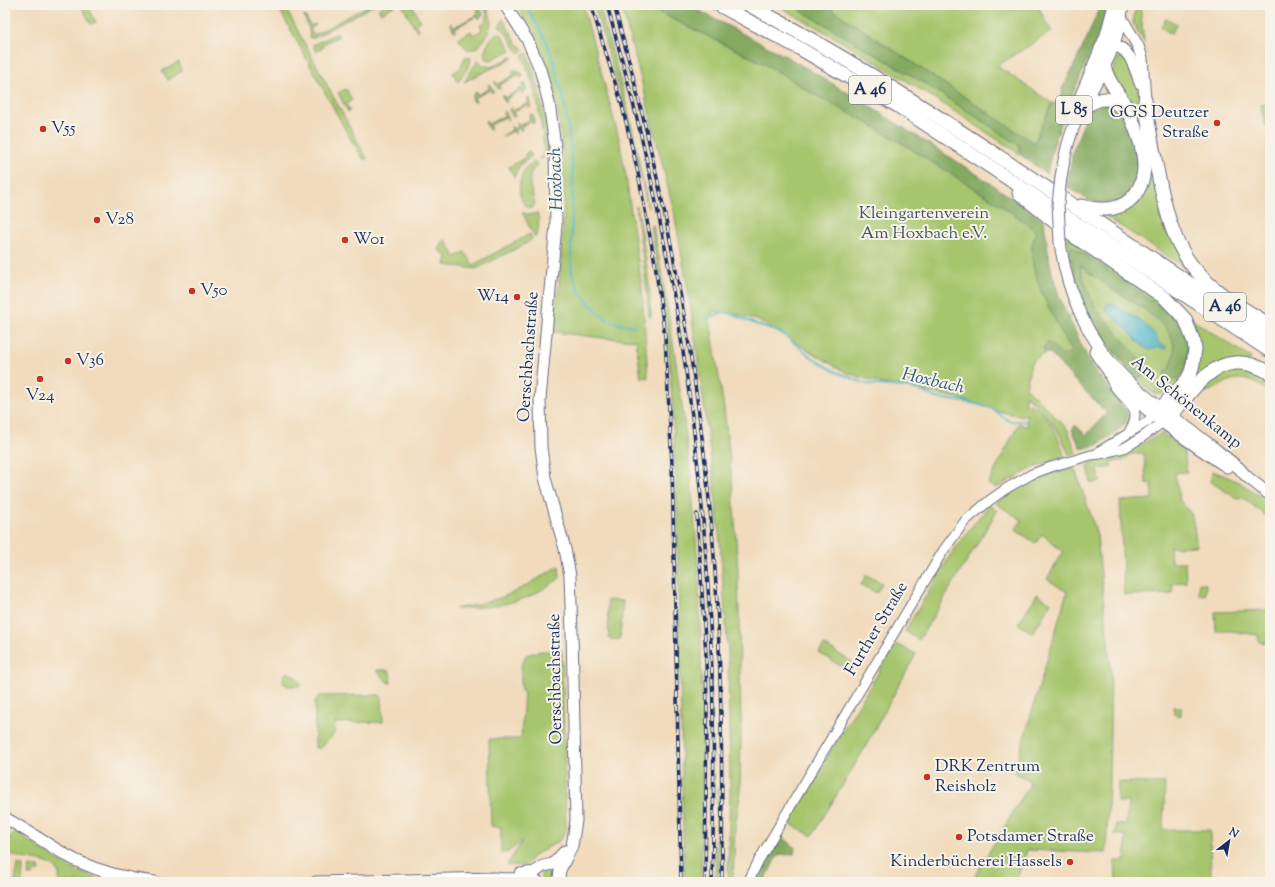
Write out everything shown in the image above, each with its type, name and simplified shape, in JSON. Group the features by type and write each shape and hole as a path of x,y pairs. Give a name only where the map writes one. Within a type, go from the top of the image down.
{"highway":[{"name":"A 46","path":"719,5 799,48 898,106 1270,351"},
{"name":"A 46","path":"749,5 803,33 899,92 1068,201 1270,337"},
{"path":"1068,201 1092,209 1107,209 1126,203 1135,195 1144,175 1142,148 1127,108 1113,87 1101,61 1107,47"},
{"path":"1082,108 1097,100 1109,99 1120,106 1132,122"},
{"path":"1145,100 1150,139 1168,220 1187,260 1211,286 1270,325"},
{"path":"1006,176 1021,196 1097,253 1165,298 1185,319 1194,342 1195,350 1193,364 1187,380 1161,418"},
{"path":"1181,278 1211,286"},
{"path":"1161,418 1217,368 1227,364 1239,362 1251,363 1270,373"}],"main road":[{"name":"Oerschbachstraße","path":"505,5 528,41 540,69 549,103 555,146 556,224 540,399 541,447 545,478 565,549 570,576 576,813 576,826 571,851 562,864 558,878"},
{"name":"Am Schönenkamp","path":"1107,47 1114,5"},
{"name":"L 85","path":"1121,18 1123,5"},
{"name":"Am Schönenkamp","path":"1121,18 1066,130 1059,153 1056,239 1058,269 1070,303 1086,336 1104,366 1142,405 1239,468 1246,476 1270,494"},
{"path":"1121,18 1138,46 1142,58 1145,100"},
{"path":"1107,47 1124,51 1134,64 1145,100"},
{"name":"Am Schönenkamp","path":"1058,175 1068,142 1082,108 1104,69"},
{"name":"Am Schönenkamp","path":"1056,239 1071,291 1086,325 1097,344 1161,418"},
{"path":"5,818 62,852 93,867 119,876 155,882"},
{"name":"Oerschbachstraße","path":"544,866 553,864 558,860 573,839"},
{"path":"497,878 534,872 544,866 556,868 558,878"},
{"path":"538,882 537,875 544,866"},
{"path":"316,882 497,878 532,879 538,882"}],"street":[{"path":"1104,366 1114,387 1131,405 1134,411 1135,422 1127,435"},
{"name":"Further Straße","path":"1092,455 1147,422 1161,418"},
{"name":"Further Straße","path":"748,882 783,819 943,551 965,521 982,506 1032,474 1092,455 1124,448 1142,438 1161,418"}],"green space":[{"path":"81,5 87,5 96,22 91,24"},
{"path":"277,5 284,5 367,159 363,159 350,138"},
{"path":"369,5 374,5 314,38 310,38 309,29 304,16 311,26 316,25 310,29 314,35"},
{"path":"386,5 396,5 381,13 378,9"},
{"path":"402,5 412,5 420,21 415,24 419,31 417,31"},
{"path":"516,5 583,5 619,138 626,177 642,289 648,377 641,378 636,340 603,338 554,332 562,248 564,206 563,164 559,122 550,81 536,42"},
{"path":"594,5 599,5 618,72 632,127 648,208 630,127"},
{"name":"Kleingartenverein Am Hoxbach e.V.","path":"621,5 644,5 773,68 813,94 859,118 905,145 996,202 1029,225 1037,233 1032,245 1032,259 1042,293 1073,351 1063,356 1053,353 1046,353 1031,362 1026,388 1066,427 1076,453 1069,455 1052,422 1033,401 1025,395 1025,404 1032,405 1045,415 1056,433 1063,450 1064,457 1033,468 996,488 988,484 1019,423 1027,427 1027,414 1026,416 1009,414 954,397 880,383 847,373 757,320 740,315 713,311 710,320 724,408 733,489 738,571 741,726 740,795 735,827 733,882 728,882 730,783 728,654 720,543 713,474 690,302 674,212"},
{"path":"644,5 688,5 789,58 858,99 978,175 1044,220 1052,273 1060,299 1092,367 1126,410 1128,417 1125,425 1097,445 1081,449 1072,430 1075,425 1086,435 1107,413 1049,352 1045,353 1043,347 1048,342 1063,356 1072,351 1050,310 1036,275 1032,259 1032,245 1037,233 1029,225 996,202 905,145 859,118 813,94 773,68"},
{"path":"776,5 792,5 926,84 1019,145 1021,155 870,58"},
{"path":"792,5 825,5 1034,143 1052,103 1058,103 1063,92 1062,89 1078,58 1100,5 1107,5 1092,51 1060,125 1047,174 1021,155 1019,145 926,84"},
{"path":"825,5 1038,5 1046,23 1052,31 997,66 1052,103 1034,143"},
{"path":"1136,5 1140,5 1144,42 1133,23"},
{"path":"485,6 491,19 491,25 487,35 476,47 467,49 459,40 471,31 473,35 482,30 480,25 487,18 487,13 484,8"},
{"path":"478,8 480,8 483,14 479,19 477,16 455,28 456,31 454,31 451,23 454,27 479,14"},
{"path":"1166,18 1177,24 1171,34 1161,27"},
{"path":"503,19 516,42 524,50 520,53 514,47 508,35 499,27"},
{"path":"337,33 339,36 322,45 323,47 316,52 313,45"},
{"path":"498,33 502,35 511,50 491,60 485,58 487,45 493,36"},
{"path":"527,53 539,89 547,130 548,154 540,160 539,158 543,154 544,150 542,126 534,90 522,55"},
{"path":"1121,53 1129,63 1136,82 1186,264 1184,267 1099,212 1113,211 1147,173 1110,75"},
{"path":"465,57 471,58 470,64 458,82 453,73 460,69"},
{"path":"512,57 513,58 464,82 478,60 483,65 491,67"},
{"path":"179,62 182,71 168,80 162,71"},
{"path":"515,70 520,71 523,76 521,78 519,75 499,85 500,89 498,89 495,81 498,84 514,75 512,72"},
{"path":"525,82 527,88 524,93 522,94 520,91 506,99 507,102 505,102 502,96 503,94 505,98 523,88 522,84"},
{"path":"489,84 494,91 492,93 490,90 474,98 476,102 474,102 472,97 476,91 478,95 490,88 488,85"},
{"path":"346,89 352,100 346,104 350,110 348,112 338,93"},
{"path":"529,98 531,105 530,108 527,105 513,112 515,116 513,117 509,110 511,107 513,111 529,103 527,99"},
{"path":"1270,103 1270,125 1265,126 1261,105"},
{"path":"1105,104 1111,105 1123,116 1138,160 1139,172 1133,186 1120,201 1103,204 1088,200 1067,186 1073,151 1088,112 1090,109"},
{"path":"503,112 505,112 508,120 505,117 489,126 491,129 489,130 485,122 486,121 488,124 504,116"},
{"path":"531,114 533,115 533,124 531,121 521,127 522,130 519,128 515,130 515,134 513,131 501,137 512,130 511,126 514,129 518,127 517,122 520,125 530,120 529,117"},
{"path":"529,151 532,156 520,165 514,177 509,167 526,157 525,154"},
{"path":"534,161 537,165 531,174 530,183 535,204 532,208 528,208 521,197 520,183 524,170"},
{"path":"636,206 640,221 646,261 651,317 649,316"},
{"path":"522,212 529,215 537,213 539,226 535,238"},
{"path":"653,225 676,360 688,451 696,542 699,587 702,698 701,882 684,882 677,507 673,419 668,336 651,226"},
{"path":"530,234 532,239 527,243 476,269 445,265 447,256 439,250 445,239 455,257 465,252 473,265"},
{"path":"1067,236 1173,311 1185,331 1190,352 1188,364 1181,377 1167,395 1164,393 1152,393 1146,388 1122,362 1098,330 1081,296 1075,278"},
{"path":"1073,247 1163,308 1173,318 1183,333 1188,351 1186,368 1178,378 1171,380 1167,379 1164,375 1171,364 1174,350 1172,338 1166,329 1149,313 1090,274 1080,265 1083,278 1098,313 1100,313 1145,366 1146,373 1144,376 1138,378 1103,338 1093,323 1082,298 1070,255 1069,249"},
{"path":"1188,317 1251,358 1250,360 1189,384"},
{"path":"1239,369 1250,371 1270,380 1270,392 1253,382 1235,379 1207,392 1199,393 1217,376 1227,371"},
{"path":"1162,433 1184,451 1187,472 1175,473 1180,501 1192,515 1197,546 1170,547 1171,562 1185,562 1186,582 1172,583 1173,594 1124,595 1120,501 1152,499 1152,483 1146,484 1144,453 1131,454 1123,461 1111,461 1111,468 1098,468 1100,482 1091,483 1088,466 1096,461 1131,449"},
{"path":"1071,468 1075,470 1097,536 1111,672 1109,788 1106,853 1027,850 1016,882 971,882 1030,784 1029,780 1014,772 1067,592 1047,579 1063,552 1042,534 1036,543 1015,530 1022,520 995,503 1033,480"},
{"path":"1212,471 1242,484 1270,504 1270,519 1245,499 1234,497 1211,482"},
{"path":"989,505 997,511 919,640 905,631 954,549"},
{"path":"559,566 560,578 528,597 483,607 455,609 483,603 508,595"},
{"path":"866,575 882,583 877,593 861,585"},
{"path":"1199,583 1206,584 1205,595 1199,595"},
{"path":"1037,594 1051,603 1033,633 1018,624"},
{"path":"607,600 623,601 620,640 609,639"},
{"path":"1268,603 1270,603 1270,643 1259,642 1258,635 1231,631 1216,631 1215,612 1268,610"},
{"path":"896,644 916,654 863,751 812,836 787,822"},
{"path":"824,645 852,662 851,665 853,667 851,672 819,653"},
{"path":"541,651 562,651 566,830 559,841 535,855 524,866 507,865 523,840 508,852 501,853 501,827 491,826 489,739 521,739 524,692 521,690 521,666 526,655"},
{"path":"377,670 386,670 390,672 391,683 388,683 377,672"},
{"path":"287,672 293,675 301,685 288,686 284,684 283,677"},
{"path":"380,695 382,697 383,722 335,723 334,734 320,748 315,748 315,701 319,696"},
{"path":"1173,707 1181,707 1181,715 1178,716 1174,713"},
{"path":"1118,782 1165,783 1163,830 1210,830 1211,882 1116,882 1115,861 1125,861 1126,835 1115,835 1116,824 1126,825 1128,802 1117,802"},
{"path":"717,789 720,789 719,882 715,882"},
{"path":"16,833 69,867 105,882 59,882 59,873 55,867 48,863 14,856 8,852 6,842 10,836"},
{"path":"779,833 795,848 794,854 781,854 775,860 764,882 754,882"},
{"path":"18,864 23,866 22,882 15,882"},
{"path":"30,866 39,867 40,871 33,871 33,876 28,875"},
{"path":"548,869 553,871 555,876 553,881 548,883 543,881 541,876 543,871"}],"water":[{"path":"1109,303 1147,326 1156,336 1159,344 1166,346 1165,349 1158,347 1150,350 1141,345 1130,332 1105,310 1107,304"}],"waterway":[{"name":"Hoxbach","path":"526,5 546,41 554,62 564,101 573,174 571,258 574,279 587,301 604,317 616,323 635,326"},
{"name":"Hoxbach","path":"705,319 721,313 729,313 782,333 810,356 834,371 866,384 914,388 936,398 972,403 991,408 1009,421 1026,421"}],"railway":[{"path":"591,5 622,105 638,173 655,263 665,337 672,464 681,882"},
{"path":"607,5 638,121 664,239 684,358 692,417 708,578 714,781 712,882"},
{"path":"614,5 632,71 663,205 688,339 698,407 713,543 716,586 722,755 722,882"},
{"path":"697,514 706,655 707,717 705,882"}],"place":[{"name":"GGS Deutzer Straße","path":"1217,123"},
{"name":"V55","path":"43,129"},
{"name":"V28","path":"97,220"},
{"name":"W01","path":"345,240"},
{"name":"V50","path":"192,291"},
{"name":"W14","path":"517,297"},
{"name":"V36","path":"68,361"},
{"name":"V24","path":"40,379"},
{"name":"DRK Zentrum Reisholz","path":"927,777"},
{"name":"Potsdamer Straße","path":"959,837"},
{"name":"Kinderbücherei Hassels","path":"1070,862"}]}
